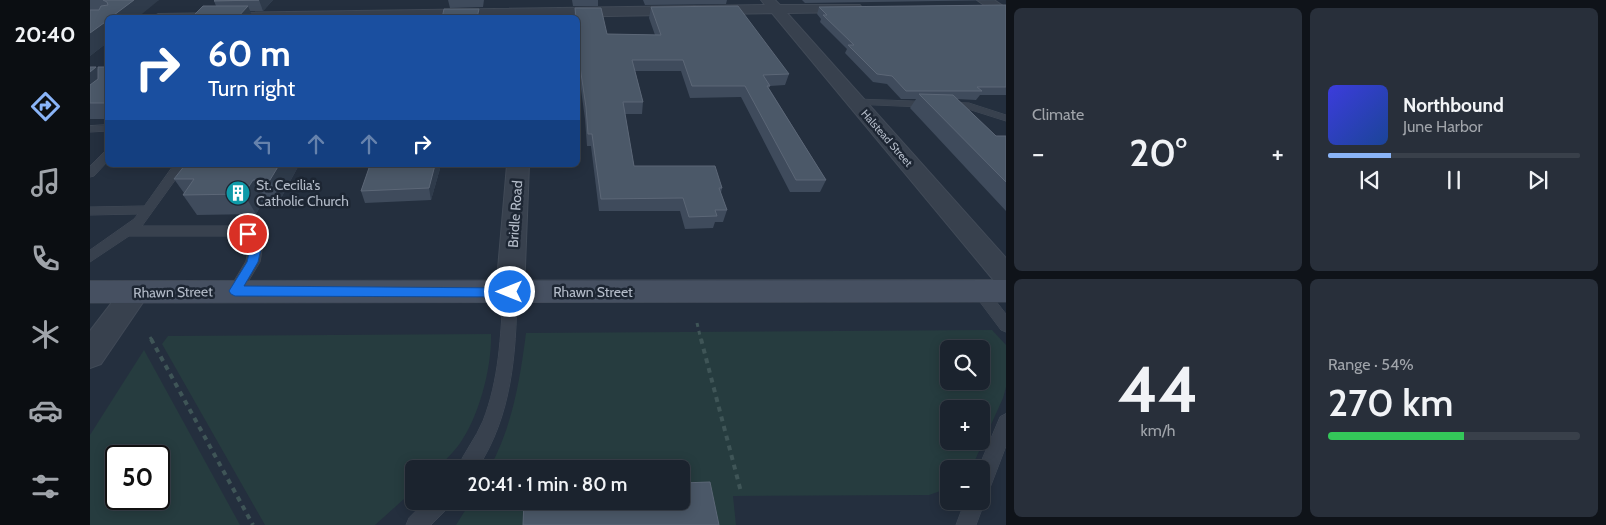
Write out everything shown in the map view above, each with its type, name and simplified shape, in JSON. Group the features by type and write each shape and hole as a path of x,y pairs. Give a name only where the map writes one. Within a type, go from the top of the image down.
{"main road":[{"name":"Rhawn Street","path":"90,292 992,291"}],"street":[{"path":"360,15 367,0"},
{"path":"528,15 772,5 865,8"},
{"name":"Halstead Street","path":"772,5 1006,276"},
{"path":"989,5 1006,14"},
{"name":"Bridle Road","path":"510,292 518,167"},
{"path":"90,355 136,292"}],"lane":[{"path":"856,102 969,106 1006,118"},
{"path":"90,129 105,128"},
{"path":"90,173 105,157"},
{"path":"90,257 139,222 179,167"},
{"path":"90,212 148,210"},
{"path":"126,231 238,231 248,234 256,244 252,262 235,291"},
{"path":"992,291 1006,326"},
{"path":"472,460 483,442 498,400 509,325 510,292"},
{"path":"990,463 1006,423"},
{"path":"416,525 432,510"},
{"path":"966,525 972,510"}],"path":[{"path":"697,323 741,492"},
{"path":"150,337 253,525"}],"green space":[{"path":"992,330 1006,345 1006,387 990,427 990,400 940,400 940,450 980,450 975,460 940,460 940,491 929,495 733,496 736,525 708,525 690,504 690,460 494,460 504,437 514,403 526,333"},
{"path":"491,334 491,347 487,377 478,407 456,449 446,460 405,460 405,498 375,525 265,525 162,344 168,336"},
{"path":"144,350 240,525 90,525 90,435"},
{"path":"465,510 525,510 525,525 456,525"}],"building":[{"path":"103,0 134,0 114,15 105,15 105,22 90,33 90,10 99,10 101,6 108,5"},
{"path":"215,0 259,0 214,1"},
{"path":"1006,5 1006,87 977,87 982,91 906,91 892,76 877,74 848,45 854,45 823,15 827,15 819,7"},
{"path":"203,6 248,6 240,15 194,15"},
{"path":"738,6 789,74 763,75 770,86 767,86 826,180 796,180 745,86 692,86 683,60 632,60 643,102 623,102 634,166 715,166 722,188 719,188 727,210 715,210 717,216 689,217 683,198 601,199 592,134 588,134 580,66 580,15 576,15 575,8 601,8 607,34 661,35 651,7"},
{"path":"444,9 479,9 478,15 443,15"},
{"path":"98,67 105,67 105,103 90,103 90,85 98,79"},
{"path":"919,94 953,95 996,136 1006,136 1006,182"},
{"path":"183,167 278,167 270,180 253,180 244,194 183,195 194,179 174,179"},
{"path":"369,167 434,167 429,188 361,191"},
{"path":"710,482 719,525 523,525 524,510 690,510 690,483"}],"place":[{"name":"St. Cecilia's Catholic Church","path":"238,193"}],"route":[{"path":"248,234 256,244 252,262 235,291 510,292"}]}
